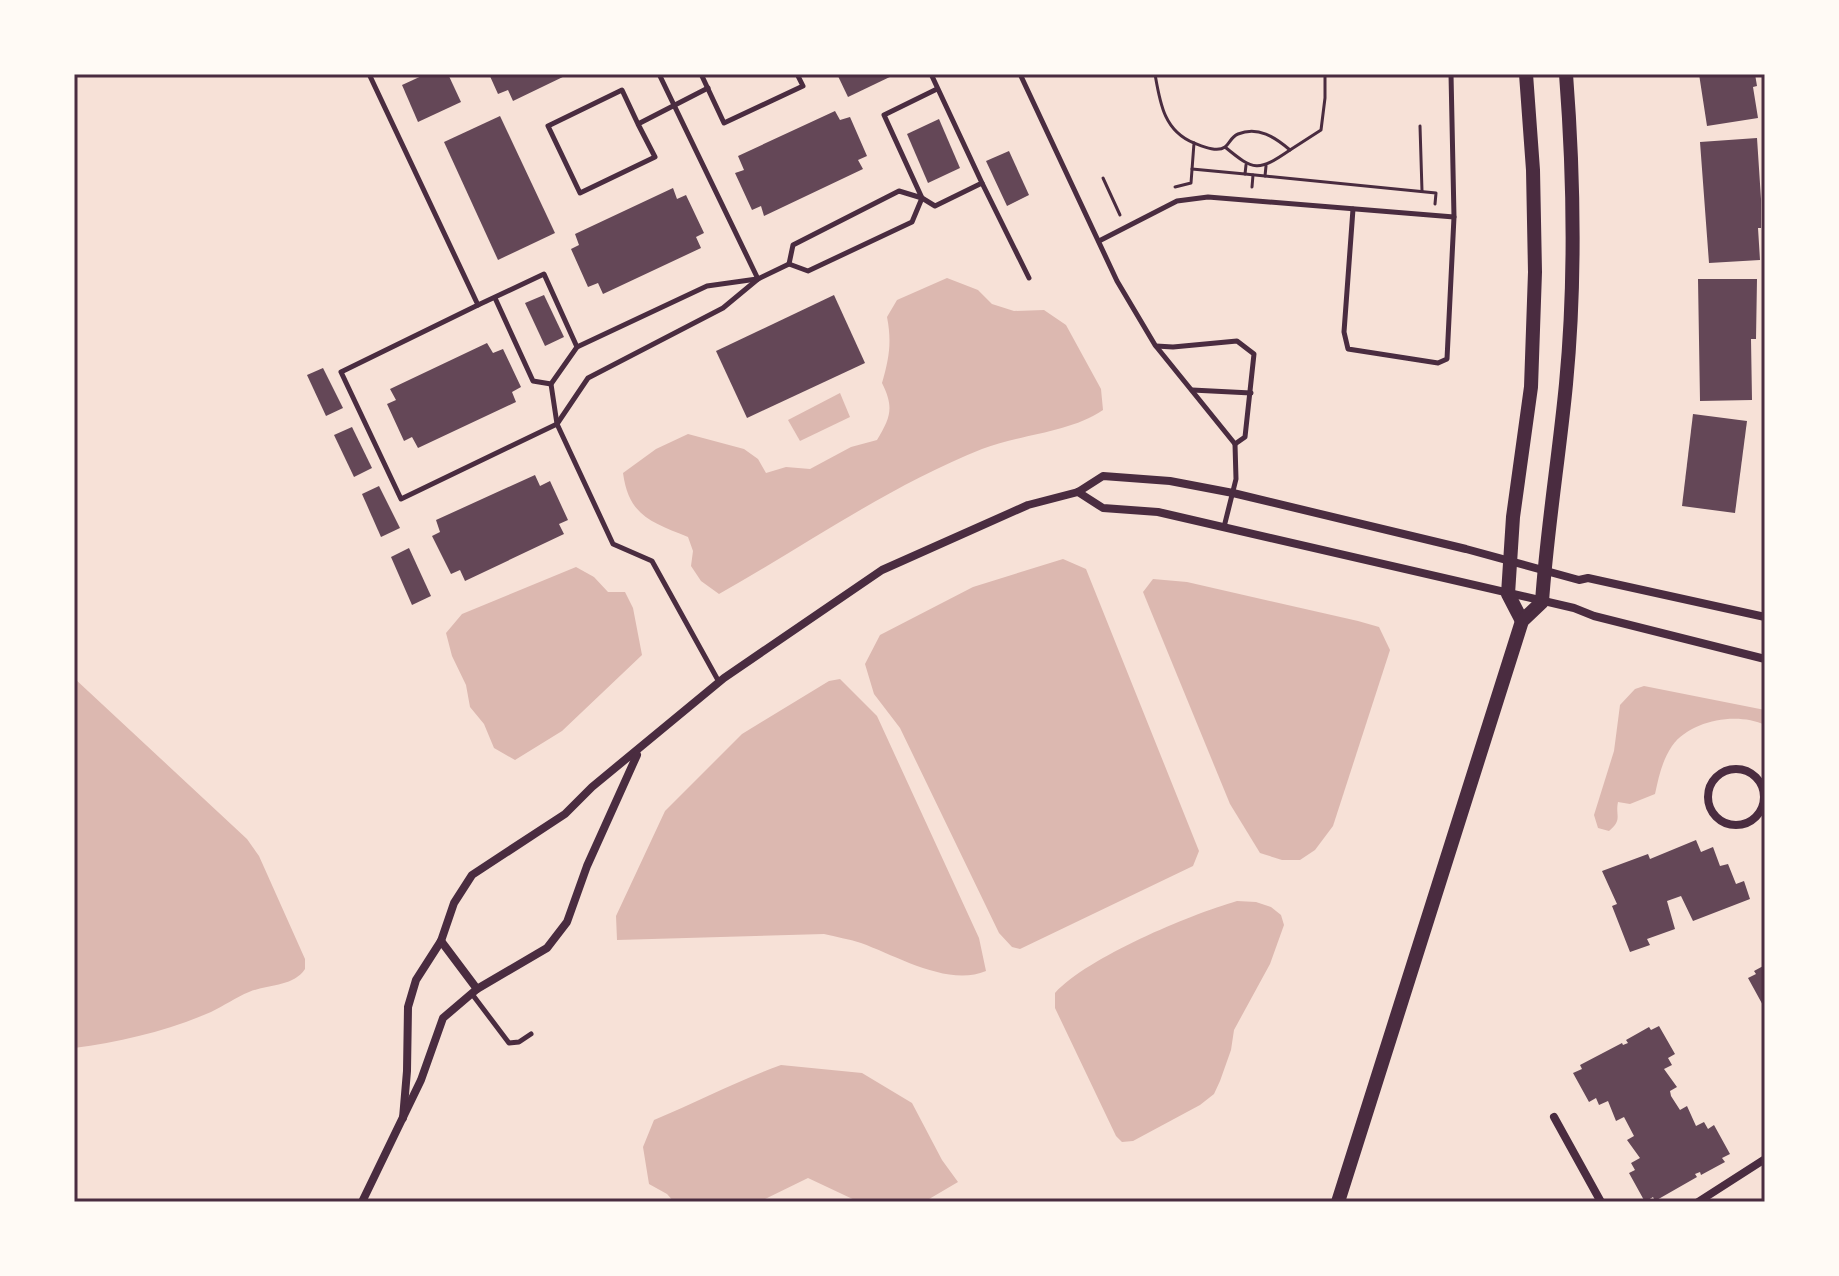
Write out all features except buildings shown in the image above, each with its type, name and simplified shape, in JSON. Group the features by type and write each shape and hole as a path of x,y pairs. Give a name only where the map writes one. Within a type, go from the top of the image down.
{"main road":[{"path":"1522,621 1508,594 1513,517 1531,387 1535,286 1533,170 1526,74"},
{"path":"1338,1202 1522,621 1542,602 1566,383 1574,272 1573,163 1566,74"}],"street":[{"path":"403,1118 408,1007 416,980 441,941 454,903 472,875 565,814 592,787 719,682 882,570 1028,505 1078,492 1103,476 1170,481 1233,493 1510,560 1579,580 1588,578 1765,617"},
{"path":"1078,492 1103,508 1158,512 1542,602 1765,659"},
{"path":"362,1202 421,1080 443,1018 474,991 547,948 567,922 587,866 639,750"},
{"path":"1737,769 1754,776 1764,792 1761,810 1756,817 1739,826 1722,822 1714,816 1707,799 1713,781 1727,770 1737,769"},
{"path":"441,941 474,991"},
{"path":"1554,1117 1601,1202"},
{"path":"1698,1202 1765,1159"}],"lane":[{"path":"369,74 478,305"},
{"path":"659,74 758,279"},
{"path":"701,74 724,123 803,86 797,74"},
{"path":"931,74 1029,278"},
{"path":"1020,74 1117,281 1155,345 1235,444 1236,479 1224,528"},
{"path":"1353,209 1344,332 1348,349 1438,363 1447,359 1454,217 1451,74"},
{"path":"638,124 708,88"},
{"path":"577,347 544,274 341,372 401,499 557,424 588,378 723,308 758,279 789,264 808,271 912,222 922,198 884,115 937,89"},
{"path":"622,90 638,124 655,157 580,193 548,126 622,90"},
{"path":"789,264 793,245 899,191 935,206 982,183"},
{"path":"1099,241 1177,201 1208,197 1454,217"},
{"path":"719,682 652,561 613,544 557,424 551,384 577,347 707,286 758,279"},
{"path":"495,298 533,381 551,384"},
{"path":"1155,345 1173,347 1237,341 1254,354 1245,437 1235,444"},
{"path":"1191,390 1251,393"},
{"path":"474,991 509,1043 519,1042 531,1034"}],"path":[{"path":"1155,74 1162,110 1182,138 1212,149 1225,147 1246,165 1266,166 1321,130 1325,74"},
{"path":"1420,126 1422,191"},
{"path":"1225,147 1238,134 1258,132 1277,138 1290,150"},
{"path":"1191,183 1194,143"},
{"path":"1245,174 1246,165"},
{"path":"1265,176 1266,166"},
{"path":"1192,169 1436,193 1435,216"},
{"path":"1103,178 1120,215"}],"shaded area":[{"path":"947,278 978,290 992,304 1014,311 1044,310 1066,325 1101,389 1103,410 1075,424 982,449 914,480 719,594 701,581 691,566 693,551 688,537 644,516 630,499 623,473 656,449 688,434 744,449 758,459 766,473 786,467 810,469 851,447 877,440 889,412 882,383 889,350 887,317 897,300"},
{"path":"840,393 850,417 800,441 788,420"},
{"path":"1063,559 1086,569 1199,851 1193,866 1020,949 1012,947 999,933 900,728 874,694 865,664 880,635 973,587"},
{"path":"576,567 594,577 608,592 625,592 633,608 642,655 562,731 515,760 494,748 484,724 470,707 466,685 452,656 446,633 462,614"},
{"path":"1153,579 1187,582 1379,627 1390,650 1333,826 1315,850 1300,860 1282,860 1260,853 1230,804 1143,592"},
{"path":"74,678 247,839 259,856 305,959 305,969 300,975 287,982 256,989 178,1025 126,1039 74,1048"},
{"path":"840,679 877,716 979,938 986,971 971,975 939,973 861,943 824,934 617,940 616,916 665,811 742,734 829,681"},
{"path":"1644,686 1765,710 1765,725 1728,719 1691,730 1672,746 1661,769 1655,794 1630,804 1618,802 1617,820 1613,827 1609,831 1598,828 1594,815 1614,751 1620,705 1635,689"},
{"path":"1237,901 1271,907 1281,915 1284,925 1270,964 1234,1030 1231,1050 1214,1094 1200,1105 1133,1141 1122,1142 1116,1136 1055,1008 1055,993 1070,979 1114,952 1193,916"},
{"path":"781,1065 862,1073 912,1103 942,1160 958,1182 924,1202 859,1202 808,1178 759,1202 674,1202 667,1194 649,1184 643,1147 654,1120"}]}
